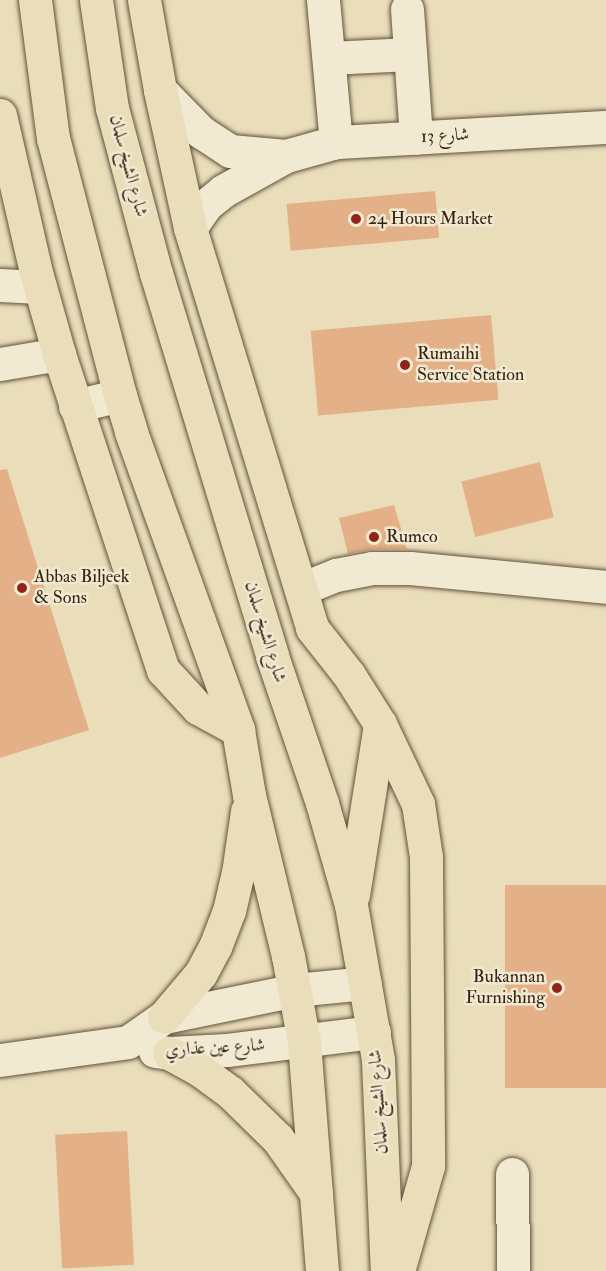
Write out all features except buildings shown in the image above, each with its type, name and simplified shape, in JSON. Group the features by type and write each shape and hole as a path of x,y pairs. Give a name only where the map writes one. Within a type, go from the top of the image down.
{"main road":[{"path":"35,0 53,138 120,394 131,432 238,730 249,795 295,990 304,1042 322,1271"},
{"name":"شارع الشيخ سلمان","path":"96,0 112,108 156,273 272,656 322,803 351,905 374,1032 380,1083 387,1271"},
{"path":"144,0 160,90 190,228 302,589 312,628 349,675 380,724 418,804 426,857 428,1166 398,1271"},
{"path":"0,114 40,287 59,354 163,670 198,708 238,730"},
{"path":"351,905 380,724"},
{"path":"164,1017 201,973 215,947 229,911 238,873 249,795"},
{"path":"169,1053 230,1092 279,1139 317,1194"}],"street":[{"path":"323,0 336,142"},
{"path":"407,9 416,138"},
{"path":"329,58 410,54"},
{"path":"160,90 201,132 230,151 286,156"},
{"name":"شارع 13","path":"286,156 336,142 606,127"},
{"path":"190,228 206,205 223,191 286,156"},
{"path":"0,285 40,287"},
{"path":"0,364 59,354"},
{"path":"75,406 120,394"},
{"path":"302,589 336,575 372,568 410,568 606,586"},
{"name":"شارع عين عذاري","path":"0,1060 128,1042 164,1017 295,990 365,982"},
{"name":"شارع عين عذاري","path":"128,1042 147,1050 169,1053 304,1042 374,1032"},
{"path":"512,1174 513,1271"}],"place":[{"name":"24 Hours Market","path":"356,219"},
{"name":"Rumaihi Service Station","path":"405,365"},
{"name":"Rumco","path":"374,537"},
{"name":"Abbas Biljeek & Sons","path":"22,588"},
{"name":"Bukannan Furnishing","path":"557,988"}]}
